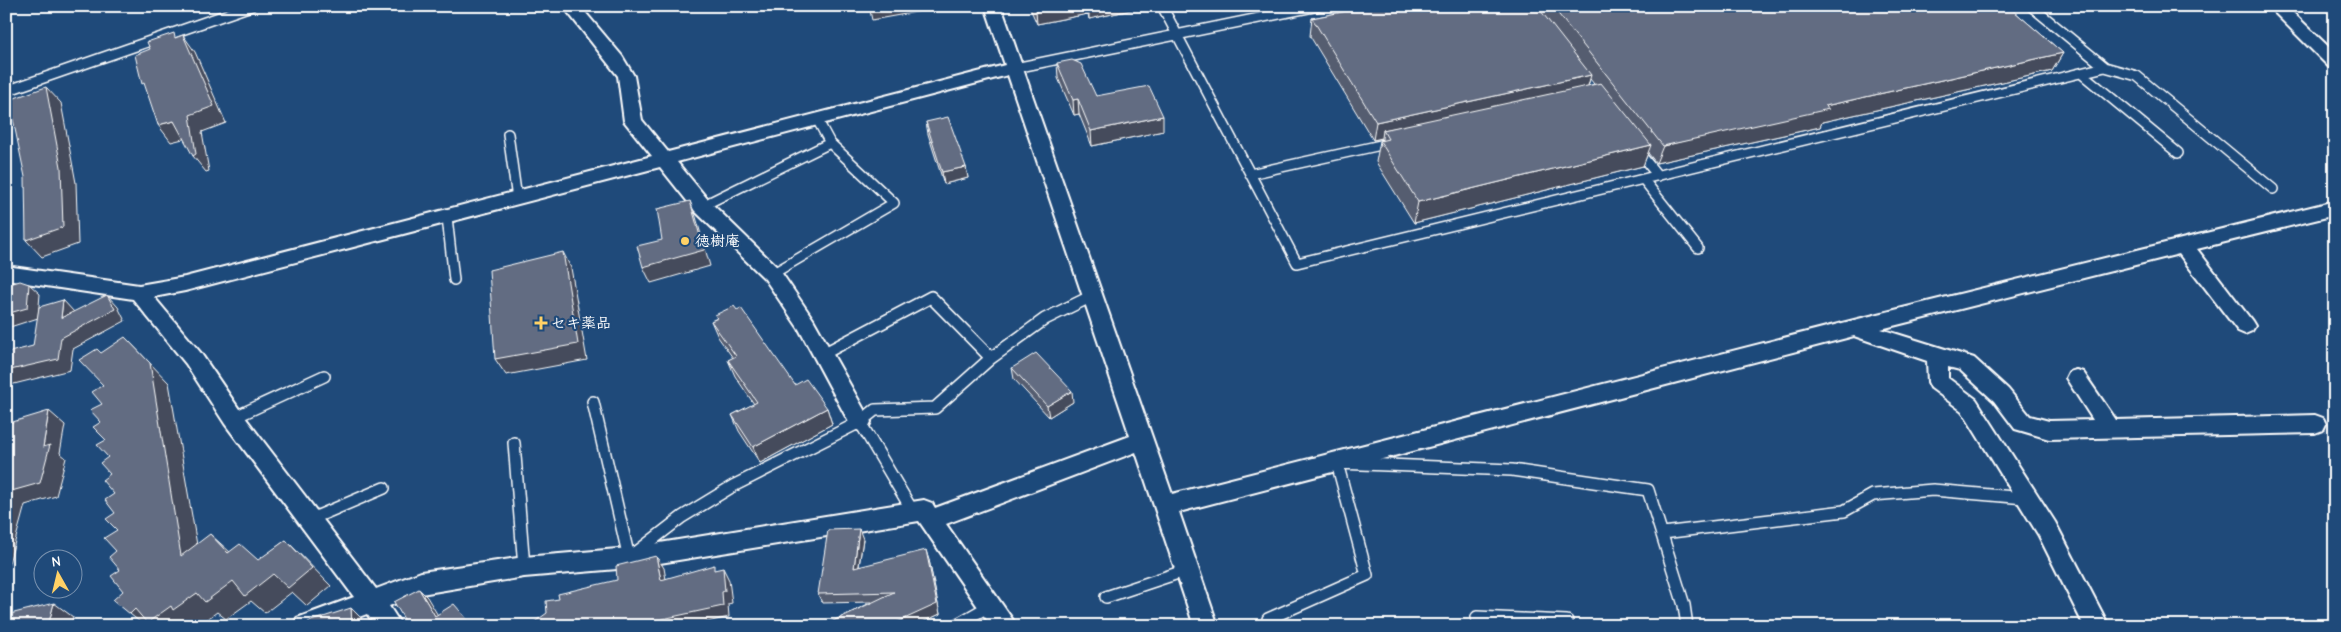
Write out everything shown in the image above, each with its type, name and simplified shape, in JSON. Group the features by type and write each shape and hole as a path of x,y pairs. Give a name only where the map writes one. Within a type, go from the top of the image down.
{"street":[{"path":"571,6 616,60 626,76 633,121 702,206 772,274 806,324 821,355 860,422"},
{"path":"993,6 1092,296 1144,440 1206,626"},
{"path":"2276,6 2335,63"},
{"path":"6,272 139,292 185,284 1014,68"},
{"path":"1165,506 1854,328 2335,208"},
{"path":"2184,246 2245,326"},
{"path":"139,292 193,358 233,418 390,626"},
{"path":"1854,328 1967,364 2000,395 2023,423 2049,430 2315,424"},
{"path":"1937,356 1938,382 1969,405 2025,498 2047,530 2097,626"},
{"path":"2076,378 2110,429"},
{"path":"305,626 421,583 524,567 629,558 922,514 1144,440"},
{"path":"922,514 1005,626"}],"lane":[{"path":"6,91 212,18 252,6"},
{"path":"1162,6 1297,263 2105,67"},
{"path":"2031,6 2105,67 2137,76 2273,189"},
{"path":"1014,68 1313,7"},
{"path":"2081,73 2178,153"},
{"path":"772,274 894,203 830,143 817,119"},
{"path":"508,134 517,199"},
{"path":"1250,174 1404,140"},
{"path":"702,206 830,143"},
{"path":"1633,144 1658,176"},
{"path":"1644,179 1698,248"},
{"path":"447,217 454,280"},
{"path":"593,402 629,558 682,517 733,486 860,422 875,410 935,408 991,358 1045,319 1092,296"},
{"path":"821,355 931,297 991,358"},
{"path":"233,418 324,376"},
{"path":"860,422 922,514"},
{"path":"514,444 524,567"},
{"path":"1274,626 1268,619 1367,575 1338,462 1512,470 1648,490 1684,605 1687,626"},
{"path":"311,519 384,488"},
{"path":"1663,533 1844,511 1873,495 1933,490 2025,498"},
{"path":"1106,597 1187,570"},
{"path":"954,626 991,605"},
{"path":"1478,626 1477,617 1567,621"}],"building":[{"path":"1034,6 1058,6 1036,11"},
{"path":"1372,6 1537,6 1591,75 1376,122 1312,18"},
{"path":"1552,6 2008,6 2063,53 1825,106 1829,109 1663,146"},
{"path":"174,33 175,38 183,35 214,106 190,115 196,154 193,156 174,121 158,125 144,83 142,84 135,55 150,49 147,42"},
{"path":"1072,60 1081,64 1096,96 1149,86 1163,116 1091,131 1078,99 1073,100 1057,63"},
{"path":"1601,83 1651,145 1418,202 1380,141 1388,139 1383,130"},
{"path":"46,87 61,167 63,227 26,240 25,177 9,100"},
{"path":"948,117 966,167 942,172 926,122"},
{"path":"690,201 704,250 643,267 637,246 662,240 657,209"},
{"name":"セキ薬品","path":"563,252 578,344 495,359 489,270"},
{"path":"20,281 29,284 27,308 6,314 6,285"},
{"path":"107,295 115,309 61,338 58,359 6,371 6,353 33,346 39,307 63,300 61,318"},
{"path":"734,306 737,310 741,308 795,385 806,379 827,408 753,447 732,415 757,402 728,360 736,356 711,321 718,318 715,315"},
{"path":"125,337 150,363 181,556 210,534 228,553 240,544 258,560 286,540 312,568 288,588 273,574 245,596 233,581 205,602 197,593 173,610 171,606 147,623 135,609 130,614 113,600 123,591 111,576 120,570 109,557 116,551 104,538 117,530 106,519 115,513 105,500 114,494 102,480 110,474 100,463 108,457 97,445 106,440 93,427 101,422 90,410 102,404 92,392 103,385 79,360 97,349 101,353"},
{"path":"1036,353 1072,391 1047,406 1012,368"},
{"path":"49,411 43,447 50,445 40,483 8,492 6,500 6,424"},
{"path":"859,529 854,568 926,550 937,604 889,626 823,626 894,592 818,594 828,530"},
{"path":"656,556 661,580 714,565 714,570 723,568 725,591 722,592 723,606 630,626 529,626 547,613 546,601 559,599 558,594 617,580 616,566"},
{"path":"419,589 435,616 454,604 473,626 408,626 394,602"},
{"path":"54,603 48,626 6,626 6,615"},
{"path":"351,608 352,626 309,626 308,622"},
{"path":"970,622 972,626 963,626"},
{"path":"986,622 987,626 976,626"}],"place":[{"name":"徳樹庵","path":"685,241"},
{"name":"セキ薬品","path":"541,323"}]}
